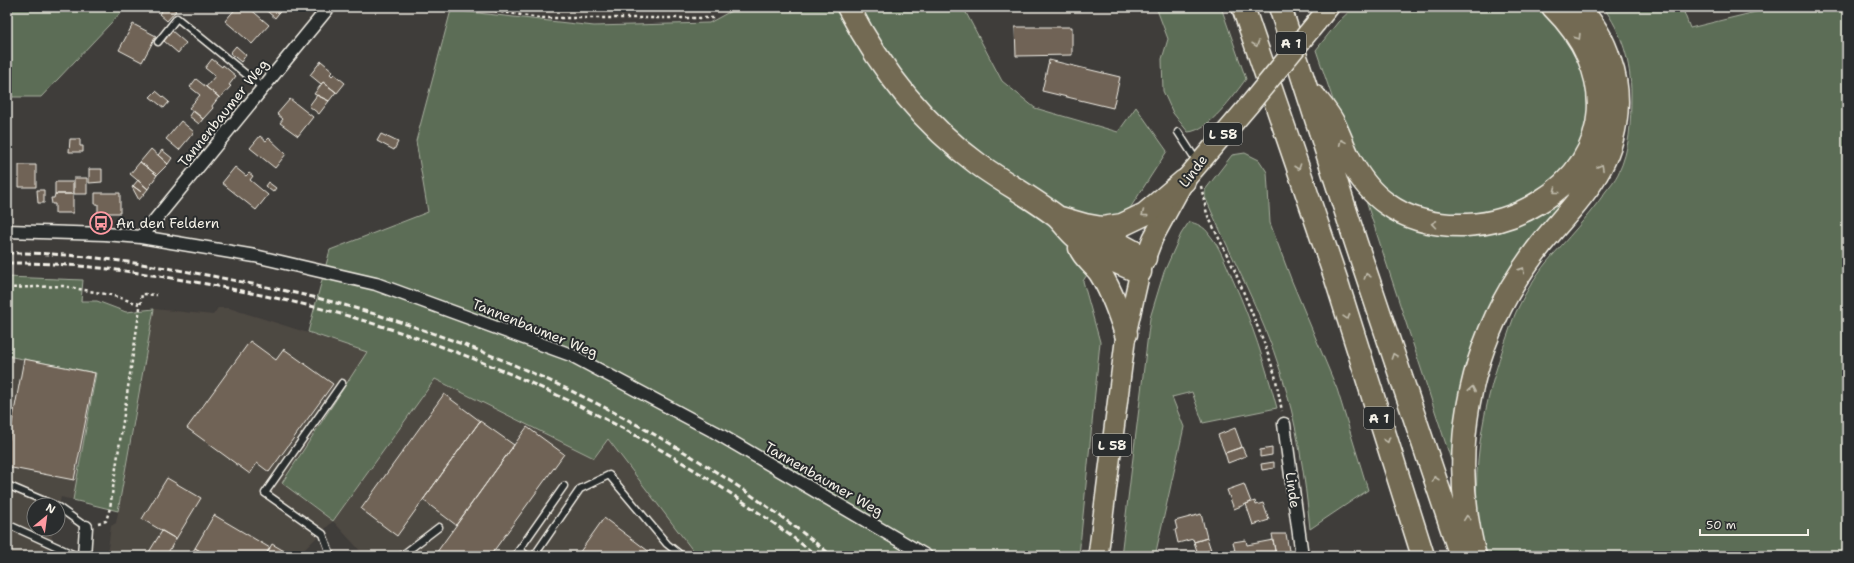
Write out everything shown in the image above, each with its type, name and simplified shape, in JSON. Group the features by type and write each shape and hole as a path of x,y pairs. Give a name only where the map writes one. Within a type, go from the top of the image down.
{"highway":[{"path":"848,7 879,61 904,94 937,129 977,163 1057,217 1080,232 1143,265"},
{"name":"A 1","path":"1244,7 1336,279 1424,556"},
{"name":"A 1","path":"1280,7 1358,250 1461,556"},
{"path":"1303,79 1333,123 1349,158 1366,184 1386,204 1405,215 1428,223 1452,226 1475,225 1497,221 1532,207 1553,194 1568,181 1580,167 1589,150 1595,132 1599,113 1599,94 1594,72 1587,52 1577,34 1553,7"},
{"path":"1475,556 1468,526 1463,484 1463,454 1467,415 1482,349 1496,316 1525,266 1593,180 1605,158 1616,116 1617,95 1614,73 1607,51 1596,29 1578,7"},
{"path":"1080,232 1113,227 1134,221 1192,183"},
{"path":"1080,232 1082,254 1095,266 1128,327"}],"main road":[{"name":"Linde","path":"1128,327 1143,265 1163,217 1192,183 1198,163 1249,105 1329,7"},
{"name":"L 58","path":"1098,556 1128,327"}],"street":[{"name":"Tannenbaumer Weg","path":"141,237 328,7"},
{"name":"Tannenbaumer Weg","path":"7,231 105,234 141,237 255,256 376,284 571,355 715,432 926,556"},
{"name":"Linde","path":"1284,424 1302,556"},
{"path":"84,556 86,527"}],"lane":[{"path":"158,42 177,18 263,88"},
{"path":"1178,132 1198,163"},
{"path":"331,556 323,534 265,493 342,383"},
{"path":"534,556 580,489 609,475 667,544 682,556"},
{"path":"7,485 35,497"},
{"path":"515,556 564,486"},
{"path":"66,513 86,527"},
{"path":"7,524 77,556"},
{"path":"401,556 439,528"},
{"path":"519,550 528,556"}],"path":[{"path":"471,7 540,18 714,18"},
{"path":"1192,183 1234,268 1264,340 1275,375 1284,424"},
{"path":"7,288 63,286 111,295 139,304"},
{"path":"86,527 106,521 110,508 139,304 142,294 158,295"}],"shaded area":[{"path":"218,308 229,308 368,352 282,483 333,521 298,556 107,556 111,526 116,523 154,309 213,315"},
{"path":"7,356 96,373 73,500 66,497 26,497 26,537 52,537 48,551 52,556 7,556"},
{"path":"435,379 594,458 608,439 697,556 365,556 333,521"}],"green space":[{"path":"7,7 126,7 41,97 7,97"},
{"path":"534,7 963,7 1002,81 1035,108 1118,132 1136,107 1167,151 1083,281 1100,342 1079,556 697,556 608,439 594,458 435,379 333,521 282,483 367,352 308,332 330,250 428,212 416,141 451,10 594,26 709,23 731,11"},
{"path":"1156,7 1221,7 1246,79 1220,111 1204,126 1196,130 1188,132 1173,113 1163,91 1162,59 1168,39"},
{"path":"1354,7 1541,7 1558,24 1584,65 1589,123 1563,176 1508,211 1443,219 1384,194 1346,138 1316,50 1338,22"},
{"path":"1603,7 1682,7 1690,28 1776,7 1847,7 1847,556 1486,556 1480,530 1477,502 1477,473 1480,444 1491,387 1511,324 1531,284 1546,263 1599,201 1618,174 1625,155 1630,125 1631,82 1627,59 1620,37"},
{"path":"1578,15 1599,156 1514,272 1458,481 1364,195 1416,229 1447,236 1469,235 1495,230 1594,152"},
{"path":"1245,153 1259,160 1267,172 1270,223 1291,279 1337,389 1368,490 1310,529 1300,450 1292,411 1281,373 1265,328 1205,197 1205,190 1232,155"},
{"path":"1189,222 1197,224 1205,229 1213,239 1222,256 1252,327 1277,408 1203,423 1192,392 1172,397 1184,427 1155,556 1121,556 1150,318 1164,272 1181,234"},
{"path":"7,277 83,280 81,301 97,301 126,312 154,309 118,511 73,500 96,373 7,356"}],"building":[{"path":"165,7 171,7 176,11 167,21 159,14"},
{"path":"237,7 248,7 269,25 252,44 225,21"},
{"path":"262,7 280,7 282,9 275,18"},
{"path":"133,24 156,36 142,62 119,50"},
{"path":"1015,27 1072,27 1072,55 1016,56"},
{"path":"172,31 186,43 178,53 164,41"},
{"path":"236,46 246,55 241,62 230,53"},
{"path":"212,59 222,67 223,65 236,76 229,85 231,86 220,98 206,87 215,76 205,68"},
{"path":"1049,60 1120,77 1113,108 1042,91"},
{"path":"321,61 333,71 330,74 332,76 334,74 345,83 337,93 323,82 321,84 310,75"},
{"path":"196,79 219,97 212,106 213,108 203,119 189,108 200,95 190,87"},
{"path":"323,82 336,92 329,101 314,94"},
{"path":"156,91 169,102 164,108 150,97"},
{"path":"317,95 329,101 319,114 309,106"},
{"path":"290,99 313,117 298,136 280,123 283,119 277,114"},
{"path":"193,110 203,119 199,124 189,116"},
{"path":"181,121 194,132 179,150 166,139"},
{"path":"381,134 398,142 394,150 377,141"},
{"path":"260,136 266,141 269,138 286,154 275,168 250,148"},
{"path":"70,139 80,139 80,146 83,146 83,152 69,152"},
{"path":"151,149 168,164 157,175 140,162"},
{"path":"162,150 172,158 168,164 158,155"},
{"path":"140,162 157,175 148,189 130,174"},
{"path":"19,165 36,165 36,187 19,187"},
{"path":"235,167 246,176 249,173 253,176 250,180 268,195 256,210 222,183"},
{"path":"89,169 102,169 102,182 89,183"},
{"path":"74,178 87,178 87,194 74,194"},
{"path":"138,180 148,189 144,194 133,186"},
{"path":"55,182 73,182 73,194 55,194"},
{"path":"268,182 276,188 273,192 265,186"},
{"path":"133,186 144,194 139,200 132,187"},
{"path":"37,190 44,190 44,203 38,203"},
{"path":"95,193 120,193 120,213 98,213 98,204 95,204"},
{"path":"55,194 73,194 73,213 55,213 55,204 52,204 51,198 54,198"},
{"path":"7,197 10,197 10,214 7,214"},
{"path":"250,341 276,360 284,349 333,384 269,472 257,463 250,474 187,428"},
{"path":"24,359 95,373 74,480 7,467 7,449"},
{"path":"444,394 480,421 397,536 361,509"},
{"path":"480,421 514,445 456,525 423,500"},
{"path":"527,427 564,454 490,556 434,556"},
{"path":"1235,428 1242,447 1225,453 1218,435"},
{"path":"1242,447 1246,456 1228,463 1225,453"},
{"path":"1272,448 1272,455 1260,457 1260,450"},
{"path":"1274,462 1274,468 1262,470 1261,464"},
{"path":"167,478 201,498 176,539 142,519"},
{"path":"1244,484 1251,502 1234,509 1227,490"},
{"path":"1255,501 1256,505 1263,503 1269,520 1253,525 1246,504"},
{"path":"1201,514 1207,538 1194,542 1193,539 1178,543 1175,530 1177,529 1175,521"},
{"path":"214,515 270,548 265,556 209,556 195,548"},
{"path":"604,518 655,556 577,556"},
{"path":"162,531 176,539 166,556 156,556 149,552"},
{"path":"1272,534 1286,534 1290,556 1276,556"},
{"path":"1207,538 1211,550 1198,554 1194,542"},
{"path":"1246,540 1247,545 1273,540 1276,556 1236,556 1233,542"},
{"path":"272,544 286,552 284,556 265,556"},
{"path":"195,548 209,556 190,556"}],"railway":[{"path":"7,253 58,254 136,263 212,276 344,305 410,325 475,349 539,376 601,406 662,439 721,475 778,514 832,556"},
{"path":"7,263 58,264 110,269 161,276 277,298 341,314 405,334 469,357 530,383 591,412 650,444 707,478 763,516 817,556"}],"place":[{"name":"An den Feldern","path":"101,223"}]}
